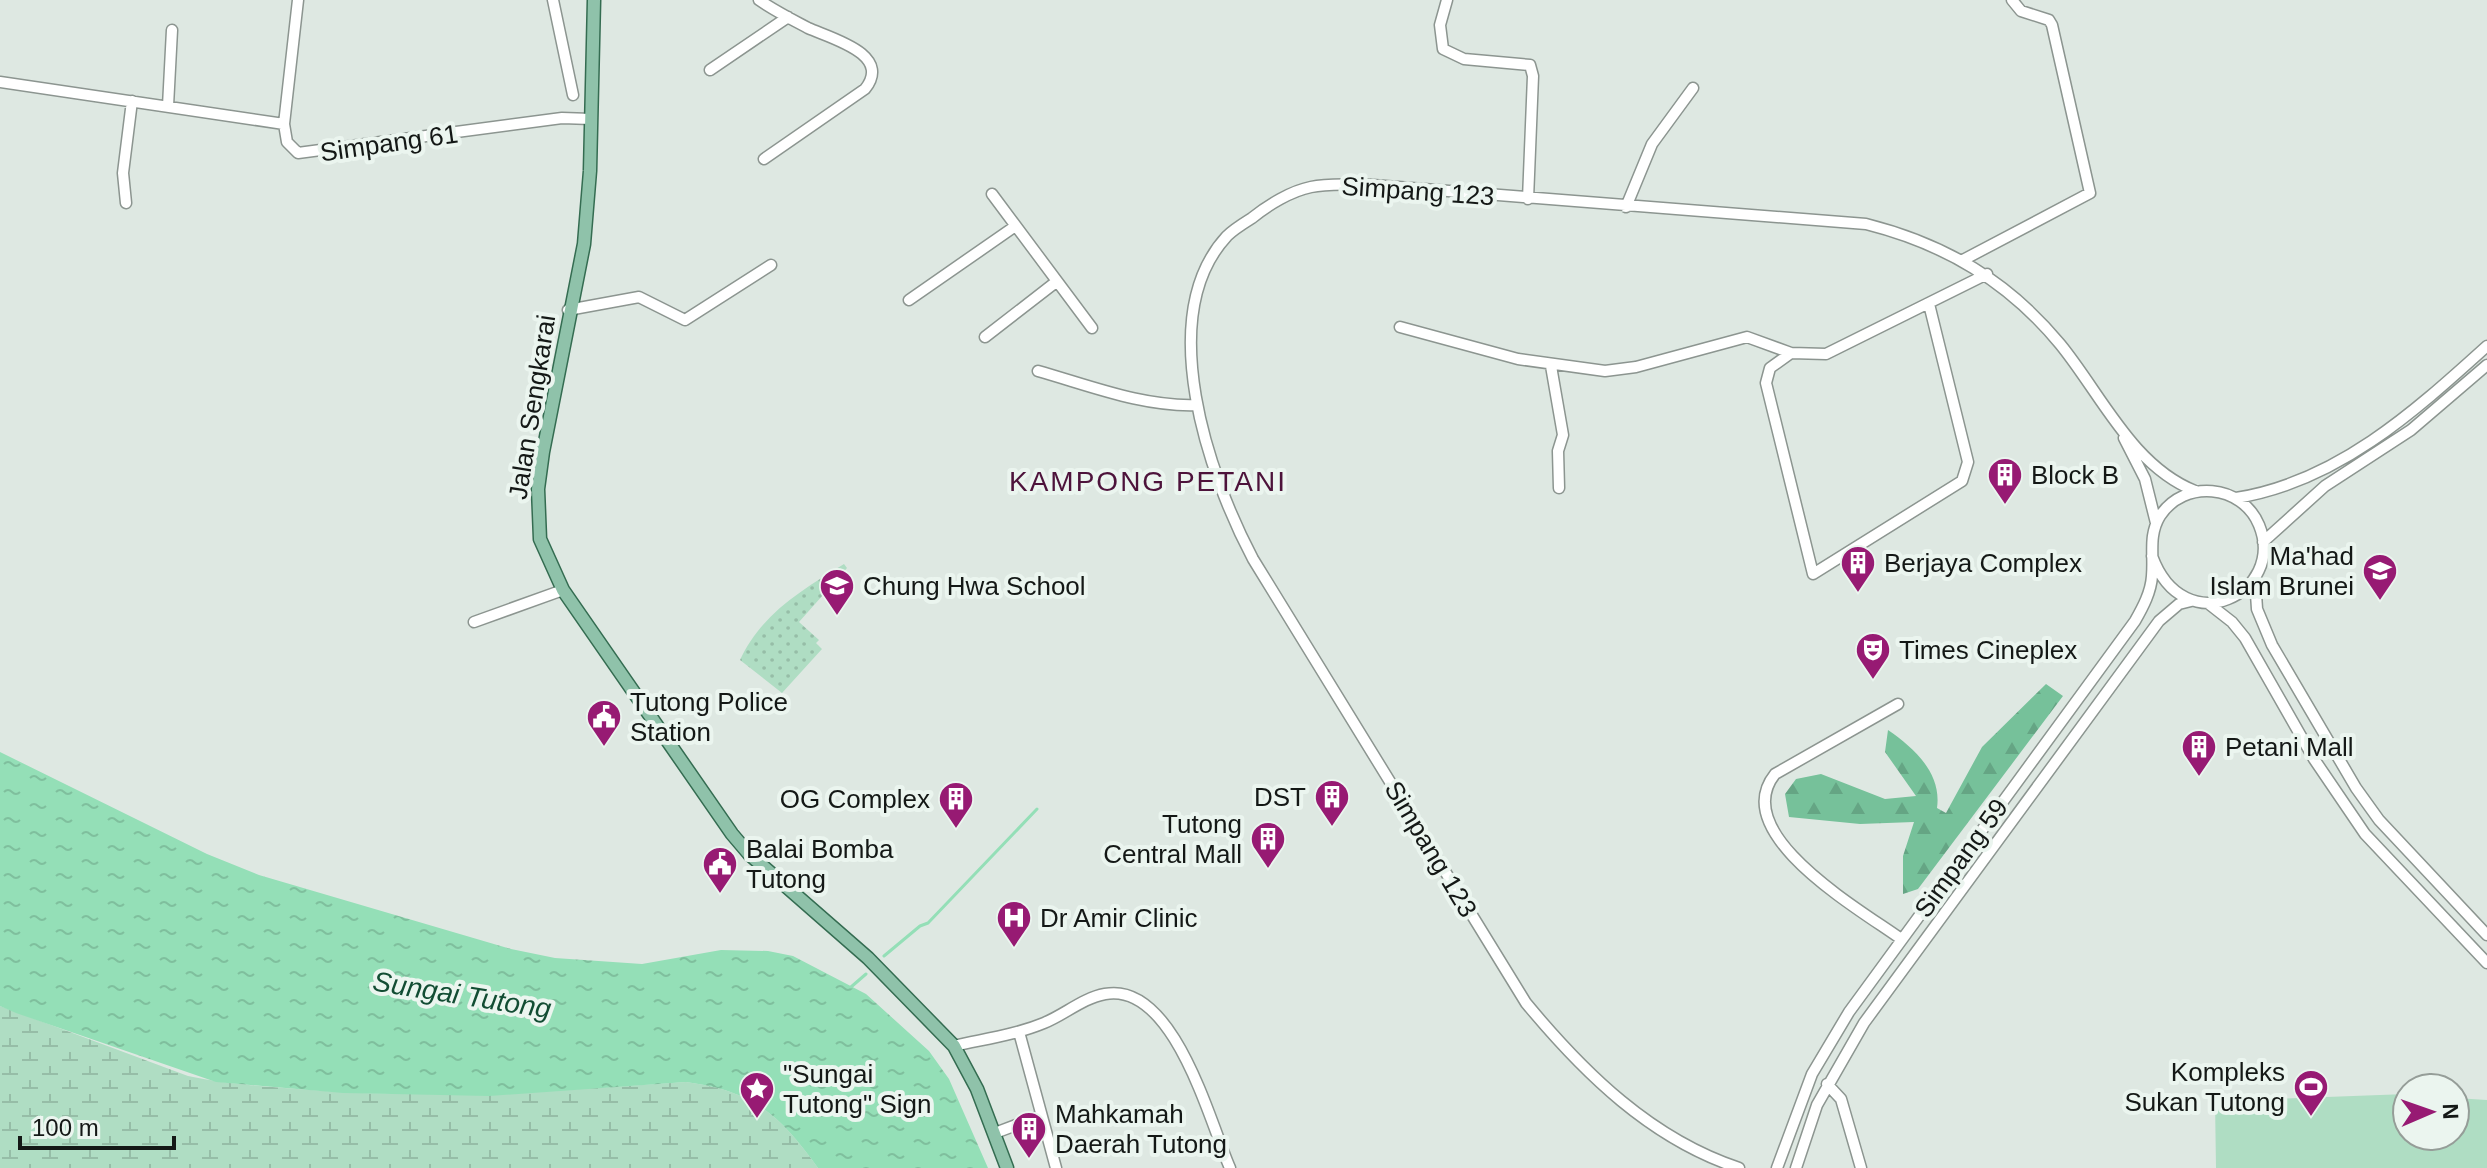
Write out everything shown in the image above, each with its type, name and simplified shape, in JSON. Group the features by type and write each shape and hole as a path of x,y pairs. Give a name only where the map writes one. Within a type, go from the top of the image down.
{"main road":[{"name":"Jalan Sengkarai","path":"594,0 584,244 568,310 538,489 540,539 563,590 710,805 749,854 868,958 954,1046 995,1133 1007,1168"}],"street":[{"name":"Simpang 61","path":"298,0 284,124 284,134 293,151 307,154 562,118 591,119"},
{"path":"553,0 573,95"},
{"path":"759,0 788,17 853,46 870,64 872,75 865,89 764,159"},
{"path":"1447,0 1440,25 1443,49 1464,59 1530,65 1533,76 1528,199"},
{"path":"1963,260 2090,193 2052,25 2049,20 2021,11 2012,0"},
{"path":"710,70 788,17"},
{"path":"168,106 172,30"},
{"path":"0,82 284,124"},
{"path":"1626,207 1652,144 1693,88"},
{"path":"126,203 123,173 132,101"},
{"name":"Simpang 123","path":"1739,1168 1691,1148 1637,1114 1578,1063 1526,1003 1253,559 1228,511 1197,405 1191,319 1203,274 1227,236 1267,206 1309,187 1360,184 1866,224 1901,233 1987,274 2017,299 2061,345 2109,413 2145,479 2156,523"},
{"path":"992,194 1092,328"},
{"path":"909,300 1014,227"},
{"path":"568,310 639,297 685,320 771,265"},
{"path":"1400,327 1551,366 1605,371 1636,367 1747,337 1791,353 1826,354 1987,274"},
{"path":"985,337 1056,282"},
{"path":"1791,353 1770,368 1766,383 1813,574 1962,481 1967,473 1968,462 1929,304"},
{"path":"2236,498 2299,482 2355,451 2425,401 2487,346"},
{"path":"2263,542 2325,486 2411,430 2487,365"},
{"path":"1551,366 1563,435 1558,451 1559,488"},
{"path":"1038,371 1141,401 1170,406 1197,405"},
{"name":"Simpang 123","path":"2109,413 2161,471 2195,491"},
{"path":"2255,578 2235,597 2208,604 2191,601 2166,584 2152,556 2156,523 2172,503 2195,491 2209,490 2236,498 2250,509 2259,524 2263,542 2255,578 2257,609 2272,645 2356,788 2408,852 2487,935"},
{"name":"Simpang 59","path":"1777,1168 1801,1098 1824,1050 1901,939 2135,621 2148,594 2152,556"},
{"path":"474,622 563,590"},
{"name":"Simpang 59","path":"1796,1168 1827,1084 1864,1023 2159,621 2179,604 2191,601"},
{"path":"2208,604 2232,622 2245,638 2340,799 2393,866 2487,963"},
{"path":"1898,704 1775,774 1766,786 1763,798 1768,820 1791,856 1901,939"},
{"path":"2393,866 2408,852"},
{"path":"954,1046 1019,1032 1101,994 1116,993 1133,998 1163,1025 1191,1067 1228,1167"},
{"path":"1019,1032 1056,1168"},
{"path":"1827,1084 1841,1099 1861,1168"},
{"path":"995,1133 1040,1116"}],"green space":[{"path":"844,564 847,568 799,622 819,640 816,643 822,649 782,693 740,660 759,629 784,604"},
{"path":"2046,684 2063,696 1918,889 1903,894 1903,856 1914,822 1860,824 1789,817 1785,794 1796,779 1821,774 1885,799 1916,796 1885,752 1888,730 1916,753 1931,773 1937,808 1946,813 1982,747"},
{"path":"0,1006 188,1076 215,1081 395,1094 540,1091 686,1082 709,1086 747,1099 777,1119 818,1168 0,1168"},
{"name":"Kompleks Sukan Tutong","path":"2391,1095 2391,1152 2471,1152 2471,1099 2487,1100 2487,1168 2216,1168 2215,1101"}],"water":[{"name":"Sungai Tutong","path":"0,752 207,854 259,875 511,949 555,958 642,964 721,950 768,951 793,956 866,994 929,1051 949,1079 988,1168 818,1168 777,1119 762,1108 729,1092 686,1082 489,1096 343,1093 216,1082 16,1013 0,1006"}],"waterway":[{"path":"884,956 920,926 928,923 1037,809"},
{"path":"851,987 866,974"}],"place":[{"name":"Block B","path":"2005,506"},
{"name":"Berjaya Complex","path":"1858,594"},
{"name":"Ma'had Islam Brunei","path":"2380,602"},
{"name":"Chung Hwa School","path":"837,617"},
{"name":"Times Cineplex","path":"1873,681"},
{"name":"Tutong Police Station","path":"604,748"},
{"name":"Petani Mall","path":"2199,778"},
{"name":"DST","path":"1332,828"},
{"name":"OG Complex","path":"956,830"},
{"name":"Tutong Central Mall","path":"1268,870"},
{"name":"Balai Bomba Tutong","path":"720,895"},
{"name":"Dr Amir Clinic","path":"1014,949"},
{"name":"Kompleks Sukan Tutong","path":"2311,1118"},
{"name":"\"Sungai Tutong\" Sign","path":"757,1120"},
{"name":"Mahkamah Daerah Tutong","path":"1029,1160"}],"district":[{"name":"KAMPONG PETANI","path":"1148,481"}]}
